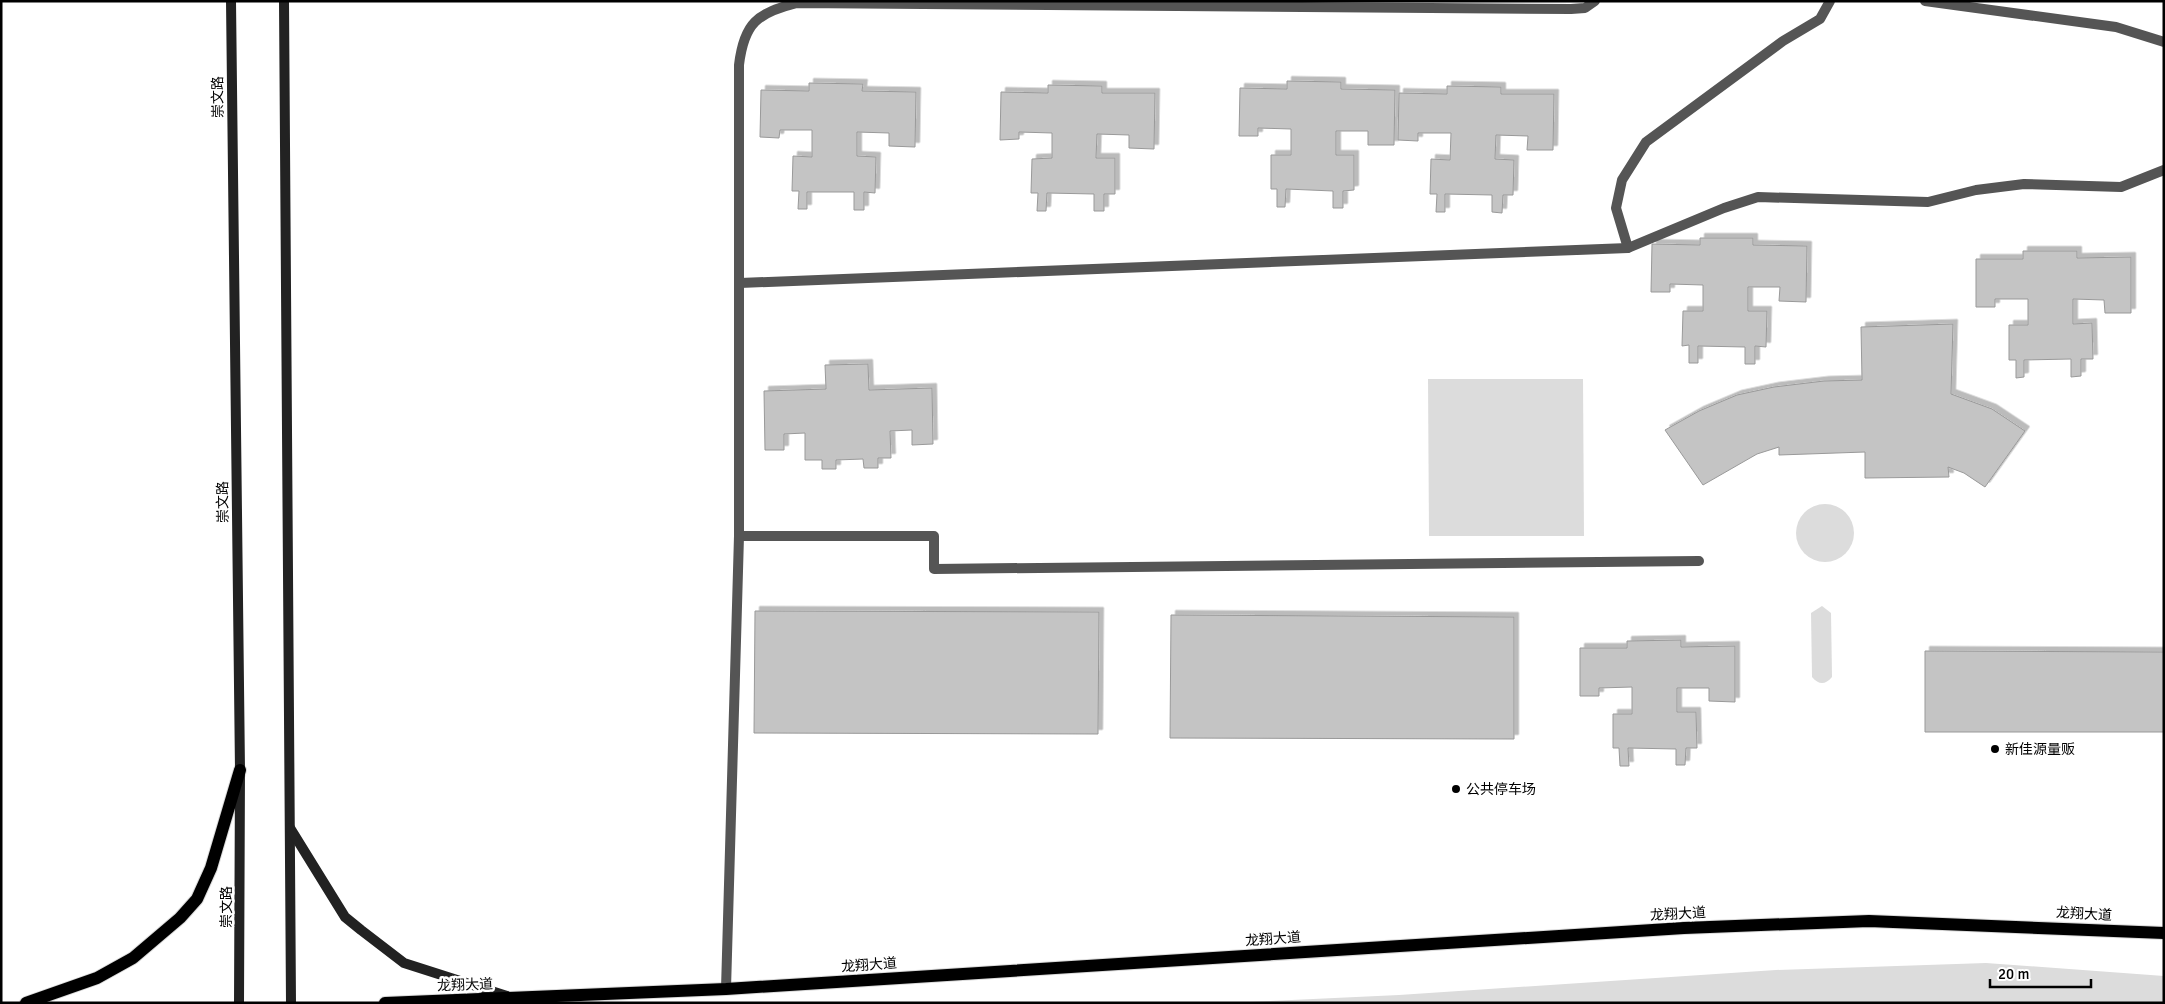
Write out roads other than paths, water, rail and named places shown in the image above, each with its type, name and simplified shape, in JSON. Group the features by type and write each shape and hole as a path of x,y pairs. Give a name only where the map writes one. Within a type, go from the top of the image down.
{"main road":[{"name":"崇文路","path":"231,1 240,770 239,1003"},
{"path":"284,1 291,1003"},
{"path":"26,1003 96,978 133,958 180,918 197,899 211,868 240,770"},
{"path":"289,827 345,918 404,963 513,998"},
{"name":"龙翔大道","path":"385,1003 726,989 1684,928 1869,921 2164,933"}],"lane":[{"path":"726,989 739,536 739,65 742,43 749,28 762,15 779,7 797,3 1571,9 1585,8 1595,1"},
{"path":"1628,248 1616,208 1622,180 1646,142 1784,41 1820,19 1830,1"},
{"path":"1924,1 2116,27 2164,42"},
{"path":"740,283 1628,248 1724,208 1758,197 1928,202 1976,190 2024,184 2121,186 2164,170"},
{"path":"739,536 934,536 934,569 1699,561"}],"place":[{"name":"新佳源量贩","path":"1995,749"},
{"name":"公共停车场","path":"1456,789"}]}
